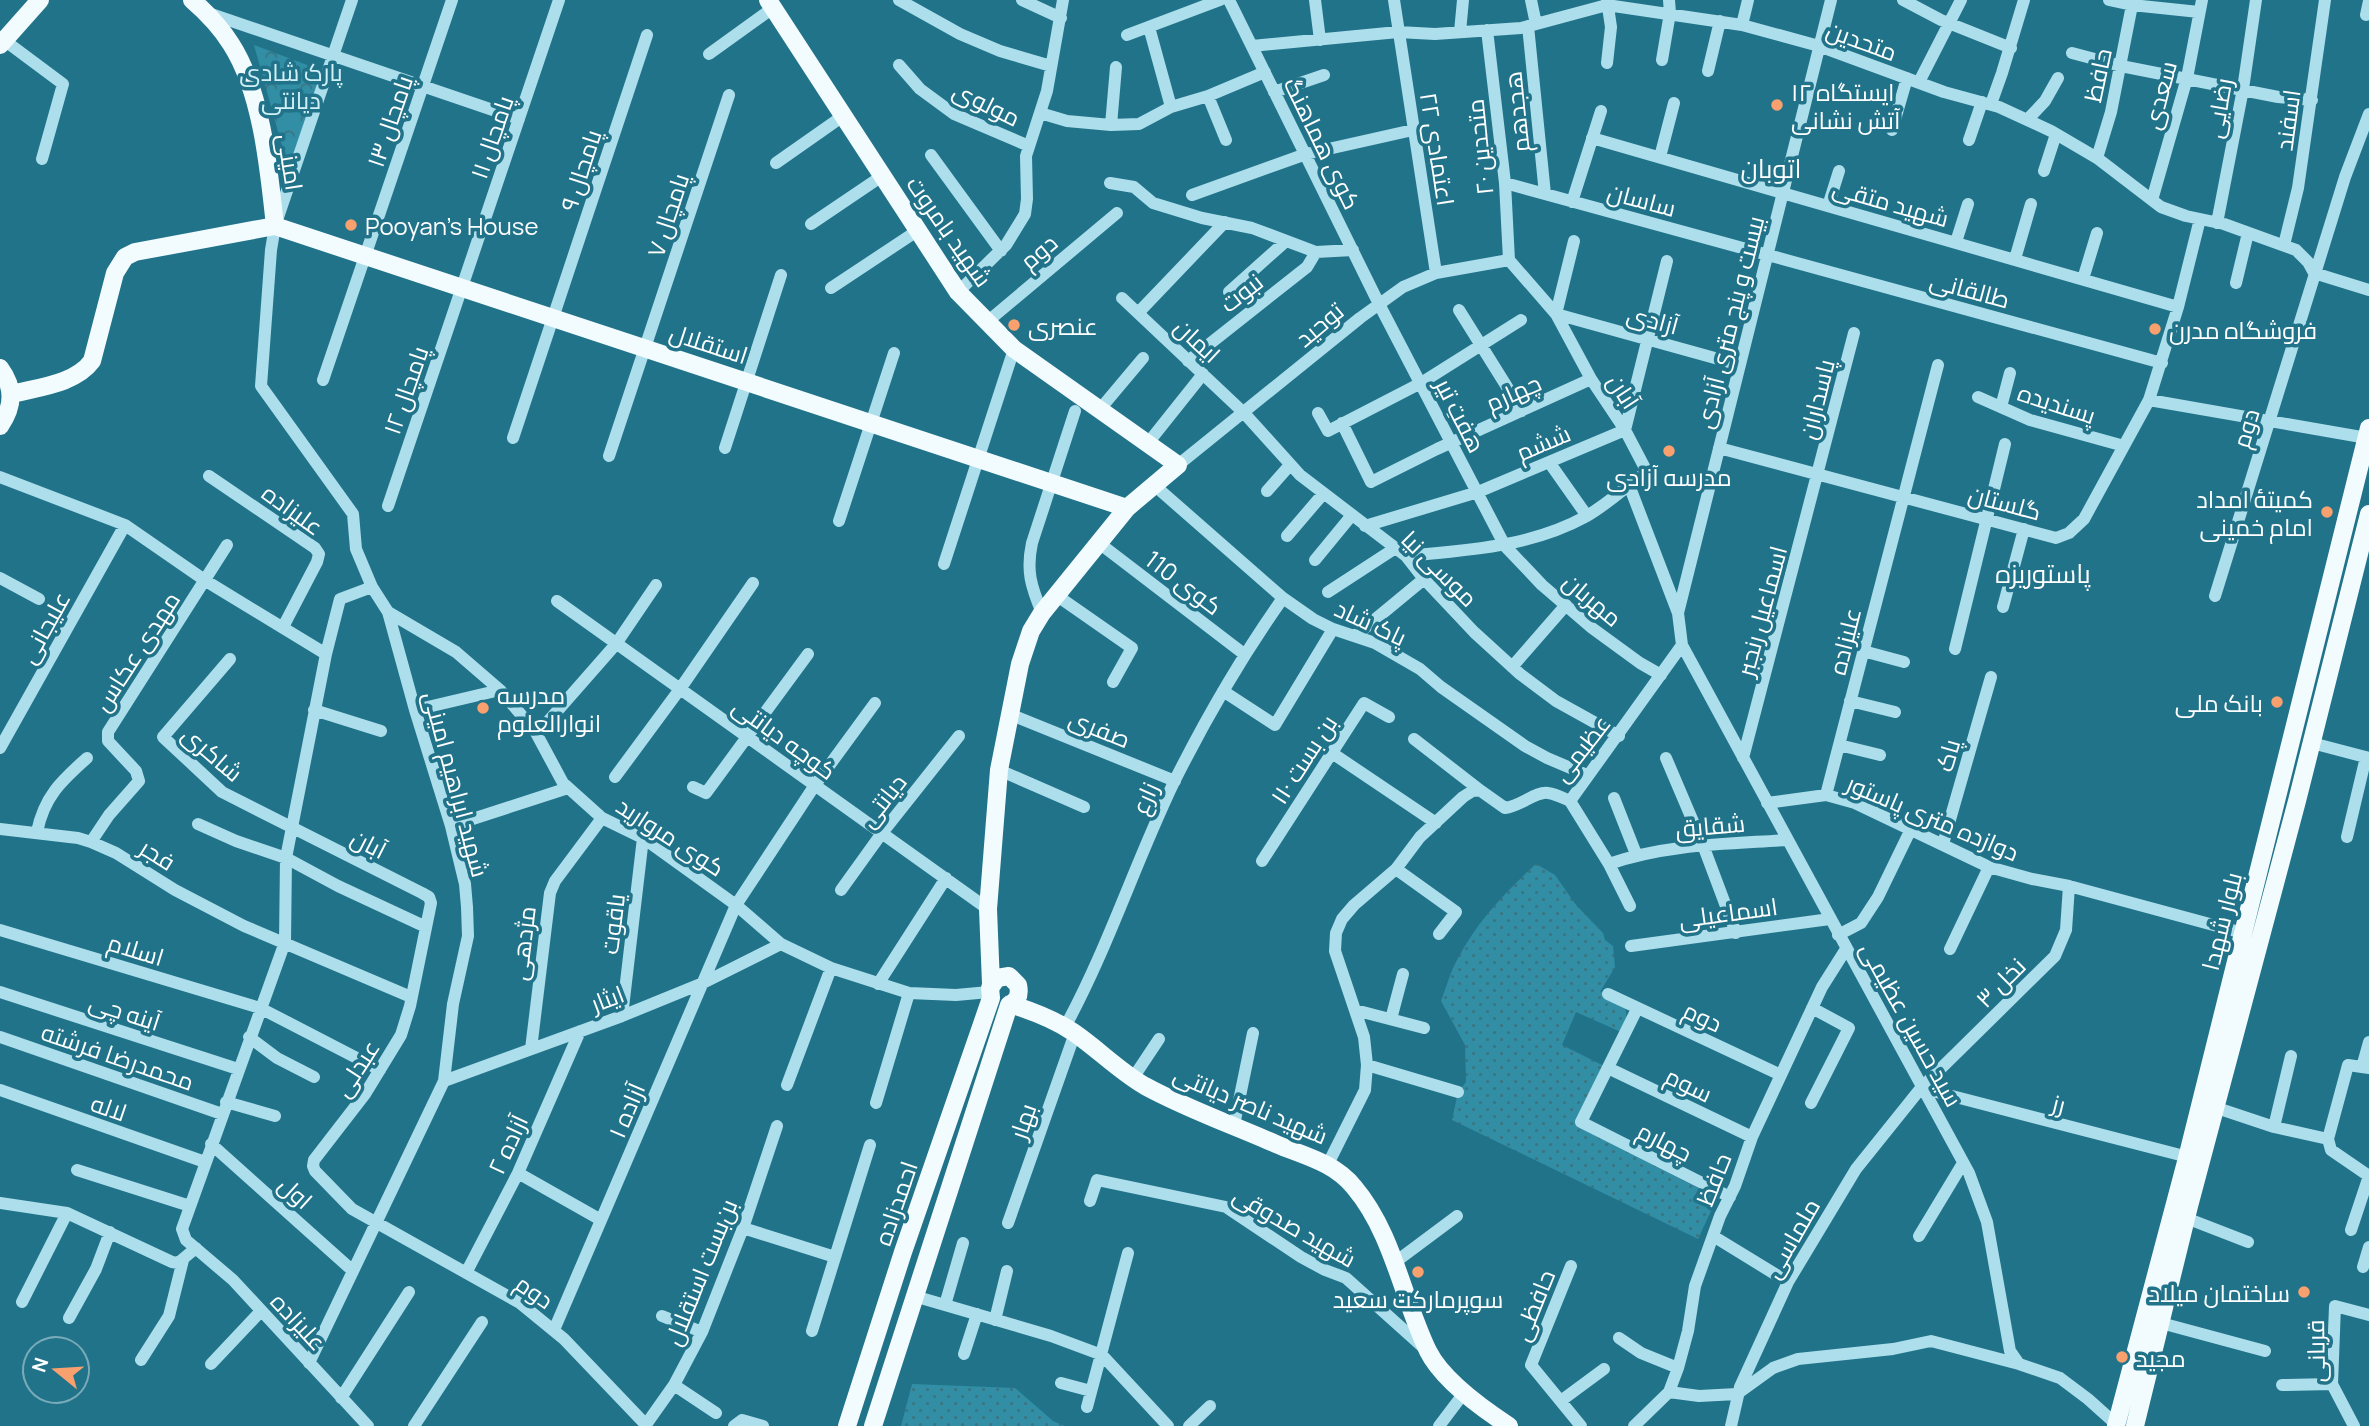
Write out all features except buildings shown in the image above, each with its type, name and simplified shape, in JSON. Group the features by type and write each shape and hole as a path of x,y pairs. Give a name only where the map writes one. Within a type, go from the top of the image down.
{"main road":[{"path":"1,41 40,0"},
{"name":"امینی","path":"192,0 232,45 247,78 267,151 275,226"},
{"name":"شهید بامروت","path":"771,4 958,292 1014,349 1178,465"},
{"path":"12,394 84,372 92,361 115,273 125,257 275,226"},
{"name":"استقلال","path":"275,226 1127,508"},
{"path":"0,368 7,377 12,394 9,412 0,426"},
{"name":"بلوار شهدا","path":"2117,1426 2188,1157 2368,433"},
{"name":"شهید ناصر دیانتی","path":"991,991 988,909 999,770 1020,664 1031,631 1041,613 1127,508 1178,465"},
{"path":"2350,509 2353,515 2358,517 2369,513"},
{"name":"بلوار شهدا","path":"2135,1426 2186,1218 2312,743 2369,513"},
{"path":"2339,549 2342,544 2354,543 2360,554"},
{"name":"شهید ناصر دیانتی","path":"989,940 1014,981 1066,1028 1133,1078 1178,1101 1328,1164 1353,1185 1370,1209 1429,1353 1464,1393 1509,1426"},
{"path":"991,991 997,978 1014,981"},
{"name":"احمدزاده","path":"873,1426 1010,1005 1018,997 1014,981"},
{"name":"احمدزاده","path":"848,1426 991,991"},
{"name":"شهید ناصر دیانتی","path":"1010,1005 1066,1028"},
{"path":"864,1373 888,1380"}],"street":[{"name":"شهید ابراهیم امینی","path":"309,1363 444,1081 453,1004 468,936 465,884 451,826 388,612 372,587 356,549 354,514 261,386 275,226 352,0"},
{"name":"پامچال ۱۳","path":"323,380 452,0"},
{"name":"پامچال ۱۱","path":"462,287 559,0"},
{"path":"899,0 960,34 1000,51 1051,66"},
{"path":"1021,0 1061,18"},
{"path":"958,292 1001,251 1025,214 1026,156 1040,113 1063,0"},
{"path":"1127,35 1220,0"},
{"name":"کوی هماهنگ","path":"1229,0 1380,304"},
{"path":"1315,0 1320,40"},
{"name":"اعتمادی ۲۲","path":"1394,0 1436,273"},
{"path":"1460,32 1463,0"},
{"name":"هجدهم","path":"1531,0 1545,194"},
{"path":"1742,25 1748,0"},
{"name":"بیست و پنج متری آزادی","path":"1678,613 1831,0"},
{"path":"1903,0 1948,23 2011,48"},
{"path":"1892,130 1913,80 1961,0"},
{"path":"1969,140 2011,48 2024,0"},
{"path":"2109,0 2200,6"},
{"name":"رضایی","path":"2217,223 2243,89 2256,0"},
{"name":"اسفند","path":"2284,245 2298,188 2325,0"},
{"path":"2366,15 2369,1"},
{"path":"1607,2 1611,27 1607,63"},
{"name":"متحدین","path":"1252,46 1398,32 1435,34 1532,25 1607,2 1670,7 1819,46 1986,103 2056,134 2096,158 2161,207 2296,250 2314,273"},
{"name":"حافظ","path":"2096,158 2111,112 2132,2"},
{"path":"709,54 771,4"},
{"name":"سعدی","path":"2152,200 2188,78 2200,6"},
{"path":"1662,61 1670,7"},
{"path":"206,13 519,119"},
{"path":"1708,71 1720,21"},
{"path":"1149,27 1171,107"},
{"name":"متحدین ۲۰","path":"1487,30 1504,183 1509,260"},
{"name":"پامچال ۹","path":"513,438 647,36"},
{"path":"1,41 63,83 42,159"},
{"path":"2072,53 2121,66 2278,97 2312,100"},
{"name":"مولوی","path":"899,65 920,89 954,114 1029,146"},
{"path":"1111,125 1116,67"},
{"path":"1040,113 1067,121 1111,125 1139,124 1171,107 1208,96 1265,72"},
{"path":"1275,92 1324,75"},
{"path":"2027,120 2045,101 2058,78"},
{"name":"پامچال ۷","path":"609,456 729,95"},
{"path":"1208,96 1226,140"},
{"path":"1660,158 1674,103"},
{"path":"1572,202 1601,111"},
{"name":"دوم","path":"2215,596 2314,273 2369,114"},
{"path":"776,163 843,116"},
{"path":"1192,195 1306,154 1413,130"},
{"path":"2044,171 2056,134"},
{"name":"شهید متقی","path":"1592,138 2178,306"},
{"path":"931,155 1001,251"},
{"path":"1828,206 1839,171"},
{"path":"811,224 882,176"},
{"path":"1110,183 1134,187 1153,203 1252,229 1316,252 1353,250"},
{"name":"ساسان","path":"1504,183 1767,255"},
{"path":"1956,243 1968,204"},
{"path":"2015,259 2031,204"},
{"name":"دوم","path":"987,322 1117,213"},
{"name":"گلستان","path":"1719,448 2056,538 2069,533 2084,519 2149,400 2162,363 2200,219"},
{"path":"1138,313 1225,222"},
{"path":"831,288 917,231"},
{"path":"2083,279 2097,233"},
{"path":"2236,283 2248,233"},
{"path":"1228,292 1286,241"},
{"path":"1556,314 1574,241"},
{"name":"نبوت","path":"1188,361 1307,267 1316,252"},
{"name":"طالقانی","path":"1767,255 2162,363"},
{"name":"توحید","path":"1178,465 1403,287 1436,273 1509,260"},
{"name":"آبان","path":"1509,260 1556,314 1591,379 1625,430 1647,472 1629,485"},
{"path":"1625,430 1667,261"},
{"path":"2314,273 2369,290"},
{"path":"725,448 781,275"},
{"name":"پامچال ۱۲","path":"388,506 462,287"},
{"name":"ایمان","path":"1122,298 1244,413"},
{"name":"هفتِ تیر","path":"1380,304 1506,546"},
{"path":"1459,310 1522,411"},
{"name":"آزادی","path":"1556,314 1740,365"},
{"path":"1318,413 1328,431 1421,383 1521,320"},
{"name":"پاسداران","path":"1818,475 1854,333"},
{"path":"944,564 1014,349"},
{"path":"839,521 894,353"},
{"path":"1101,408 1143,358"},
{"name":"علیزاده","path":"1826,795 1938,365"},
{"path":"2001,407 2010,373"},
{"path":"1148,443 1203,374"},
{"name":"چهارم","path":"1342,423 1371,482 1591,379"},
{"name":"پسندیده","path":"1978,397 2030,420 2124,446"},
{"path":"2149,400 2269,421 2368,433"},
{"path":"1041,613 1030,584 1028,561 1075,411"},
{"name":"موسی نیا","path":"1244,413 1290,465 1323,495 1406,556 1474,632 1512,667 1556,701 1619,736"},
{"name":"ششم","path":"1365,526 1478,492 1625,430"},
{"path":"1955,649 2005,444"},
{"path":"1549,462 1587,516"},
{"path":"1267,491 1290,465"},
{"name":"اسماعیل رنجبر","path":"1743,758 1818,475"},
{"name":"علیزاده","path":"209,476 315,548 319,554 283,627"},
{"path":"0,477 125,525 206,581 326,654"},
{"name":"پاک شاد","path":"1154,485 1283,597 1333,629 1375,643 1419,669 1525,746 1587,775"},
{"path":"1406,556 1506,546 1549,534 1587,516 1629,485 1678,613"},
{"path":"1287,536 1323,495"},
{"path":"1315,560 1352,515"},
{"name":"علیجانی","path":"0,748 4,731 125,525"},
{"path":"2003,607 2024,529"},
{"name":"کوی 110","path":"1098,543 1244,654"},
{"name":"مهدی عکاس","path":"91,842 109,815 139,780 136,771 108,741 108,732 228,545"},
{"name":"مهربان","path":"1506,546 1566,605 1611,642 1661,675"},
{"path":"1328,592 1394,549"},
{"path":"0,578 39,599"},
{"path":"1355,636 1424,579"},
{"path":"615,777 753,583"},
{"path":"537,734 616,644 656,585"},
{"path":"141,1360 169,1316 183,1260 191,1244 182,1228 285,942 286,858 314,710 340,599 372,587"},
{"path":"1056,595 1132,648 1113,682"},
{"name":"زارع","path":"1066,1028 1106,946 1175,781 1244,654 1283,597"},
{"name":"کوچه دیانتی","path":"557,601 988,909"},
{"path":"1512,667 1566,605"},
{"name":"کوی مروارید","path":"388,612 456,652 500,690 537,734 563,783 603,818 643,838 736,905 781,944 831,968 909,992 956,995 991,991"},
{"name":"سید حسین عظیمی","path":"1678,613 1682,645 1964,1163 1987,1222 2010,1352 2019,1364"},
{"path":"1223,691 1275,725 1333,629"},
{"name":"عظیمی","path":"1480,791 1505,808 1546,792 1570,801 1682,645"},
{"path":"1863,651 1903,662"},
{"path":"693,787 706,793 808,654"},
{"name":"شاکری","path":"230,659 163,737 222,792 291,827"},
{"name":"پاک","path":"1942,844 1991,677"},
{"path":"415,710 500,690"},
{"path":"1850,701 1895,712"},
{"name":"آزاده ۱","path":"554,1330 736,905 814,785 875,703"},
{"name":"بن بست ۱۱۰","path":"1262,862 1364,703 1389,717"},
{"path":"314,710 381,732"},
{"name":"صفری","path":"1009,714 1175,781"},
{"name":"دیانتی","path":"841,890 882,833 959,736"},
{"path":"1414,739 1480,791"},
{"path":"2312,743 2368,757 2347,837"},
{"path":"1839,746 1880,755"},
{"path":"1332,753 1436,822"},
{"path":"37,832 41,813 58,784 87,758"},
{"path":"1666,758 1703,845 1735,933"},
{"path":"999,770 1084,807"},
{"path":"451,826 568,788"},
{"path":"1328,1164 1365,1090 1367,1065 1364,1037 1335,951 1336,933 1342,919 1354,905 1395,869 1420,837 1463,797 1474,790 1480,791"},
{"name":"دوازده متری پاستور","path":"1767,803 1826,795 1855,803 1989,867 2243,933"},
{"path":"1615,798 1636,854"},
{"path":"1570,801 1609,864 1630,906"},
{"name":"مژدهی","path":"531,1049 550,893 555,881 603,818"},
{"path":"198,824 236,841 286,858 347,891 426,927"},
{"name":"آبان","path":"291,827 429,897"},
{"name":"فجر","path":"0,829 37,832 91,842 116,853 175,890 244,926 411,997"},
{"path":"1838,934 1861,923 1878,897 1911,829"},
{"name":"یاقوت","path":"622,1016 643,838"},
{"name":"شقایق","path":"1609,864 1636,854 1703,845 1787,840"},
{"path":"1950,949 1989,867"},
{"path":"1395,869 1456,912 1439,934"},
{"path":"878,984 946,878"},
{"name":"نخل ۳","path":"1921,1088 2056,956 2066,930 2069,886"},
{"name":"عبدلی","path":"376,1224 352,1209 313,1166 314,1160 344,1124 401,1035 426,927 429,897"},
{"name":"اسماعیلی","path":"1631,946 1830,919"},
{"name":"اسلام","path":"0,930 260,1008 380,1070"},
{"name":"ایثار","path":"444,1081 622,1016 703,983 781,944"},
{"name":"حافظ","path":"1634,1426 1669,1392 1688,1331 1695,1286 1752,1137 1822,987 1846,949"},
{"path":"787,1085 831,968"},
{"path":"1391,1019 1403,974"},
{"name":"آینه چی","path":"0,992 238,1069"},
{"path":"876,1103 909,992"},
{"name":"دوم","path":"1608,994 1782,1075"},
{"path":"1608,1068 1637,1009"},
{"path":"1811,1102 1849,1028 1812,1009"},
{"path":"1355,1010 1424,1028"},
{"name":"بهار","path":"1008,1223 1066,1028"},
{"name":"آزاده ۲","path":"466,1273 517,1173 580,1031"},
{"path":"1234,1125 1253,1033"},
{"name":"محمدرضا فرشته","path":"0,1037 224,1108 275,1116"},
{"path":"249,1037 277,1058 314,1077"},
{"path":"1133,1078 1158,1039"},
{"path":"2351,1230 2369,1176 2332,1150 2328,1139 2348,1065 2366,1068 2369,1042"},
{"path":"2274,1127 2291,1056"},
{"path":"1367,1065 1458,1092"},
{"name":"چهارم","path":"1608,1068 1581,1122 1730,1197"},
{"name":"سوم","path":"1608,1068 1752,1137"},
{"name":"رز","path":"1921,1088 2188,1157"},
{"name":"ملماسی","path":"1731,1426 1737,1394 1788,1282 1856,1169 1921,1088"},
{"name":"لاله","path":"0,1090 205,1162"},
{"path":"2217,1108 2274,1127 2328,1139"},
{"name":"بن‌بست استقلال","path":"646,1426 674,1385 702,1332 743,1228 777,1126"},
{"name":"اول","path":"212,1144 353,1271"},
{"path":"812,1331 870,1145"},
{"path":"1919,1236 1964,1163"},
{"path":"77,1170 190,1206"},
{"path":"517,1173 601,1220"},
{"name":"شهید صدوقی","path":"1090,1201 1097,1180 1226,1206 1301,1257 1346,1278 1429,1353"},
{"path":"0,1203 66,1213 172,1262 183,1260"},
{"path":"22,1302 66,1213"},
{"path":"1394,1263 1457,1216"},
{"path":"2186,1218 2248,1242"},
{"name":"دوم","path":"376,1224 520,1303 554,1330 646,1426"},
{"path":"743,1228 835,1257"},
{"path":"69,1318 96,1269 110,1232"},
{"path":"1713,1236 1788,1282"},
{"path":"945,1305 963,1243"},
{"name":"علیزاده","path":"191,1244 233,1280 368,1426"},
{"path":"2363,1267 2369,1247"},
{"path":"1087,1407 1128,1253"},
{"name":"حافظی","path":"1571,1266 1531,1365 1581,1426"},
{"path":"995,1320 1007,1271"},
{"path":"341,1398 409,1292"},
{"path":"914,1296 1051,1336 1102,1355 1168,1426"},
{"name":"قربانی","path":"2354,1426 2332,1384 2335,1306 2369,1315"},
{"path":"212,1364 261,1311"},
{"path":"964,1354 977,1314"},
{"path":"662,1316 702,1332"},
{"path":"414,1426 482,1322"},
{"path":"2161,1323 2265,1351"},
{"path":"1619,1338 1641,1353 1678,1368"},
{"path":"1669,1392 1699,1396 1737,1394 1773,1368 1797,1359 1893,1349 1931,1341 2019,1364 2060,1378 2117,1426"},
{"path":"1562,1400 1604,1369"},
{"path":"1061,1383 1091,1391"},
{"path":"2282,1385 2332,1384"},
{"path":"674,1385 716,1413"},
{"path":"1439,1426 1464,1393"},
{"path":"1189,1426 1210,1406"},
{"path":"734,1426 742,1420 763,1426"}],"green space":[{"name":"پارک شادی دیانتی","path":"254,45 323,71 289,171"},
{"path":"1536,864 1555,875 1576,905 1613,946 1615,967 1600,992 1615,997 1626,1011 1621,1032 1576,1012 1562,1045 1606,1067 1577,1125 1717,1198 1698,1239 1452,1120 1458,1092 1466,1082 1465,1045 1441,1001 1455,965 1473,933 1502,897"},
{"path":"912,1384 1015,1388 1053,1421 1065,1426 901,1426"}],"place":[{"name":"ایستگاه ۱۲ آتش نشانی","path":"1777,105"},
{"name":"Pooyan's House","path":"351,225"},
{"name":"عنصری","path":"1014,325"},
{"name":"فروشگاه مدرن","path":"2155,329"},
{"name":"مدرسه آزادی","path":"1669,451"},
{"name":"کمیتهٔ امداد امام خمینی","path":"2327,512"},
{"name":"بانک ملی","path":"2277,702"},
{"name":"مدرسه انوارالعلوم","path":"483,708"},
{"name":"سوپرمارکت سعید","path":"1418,1272"},
{"name":"ساختمان میلاد","path":"2304,1292"},
{"name":"مجید","path":"2122,1357"}],"district":[{"name":"اتوبان","path":"1771,168"},
{"name":"پاستوریزه","path":"2043,573"}]}
